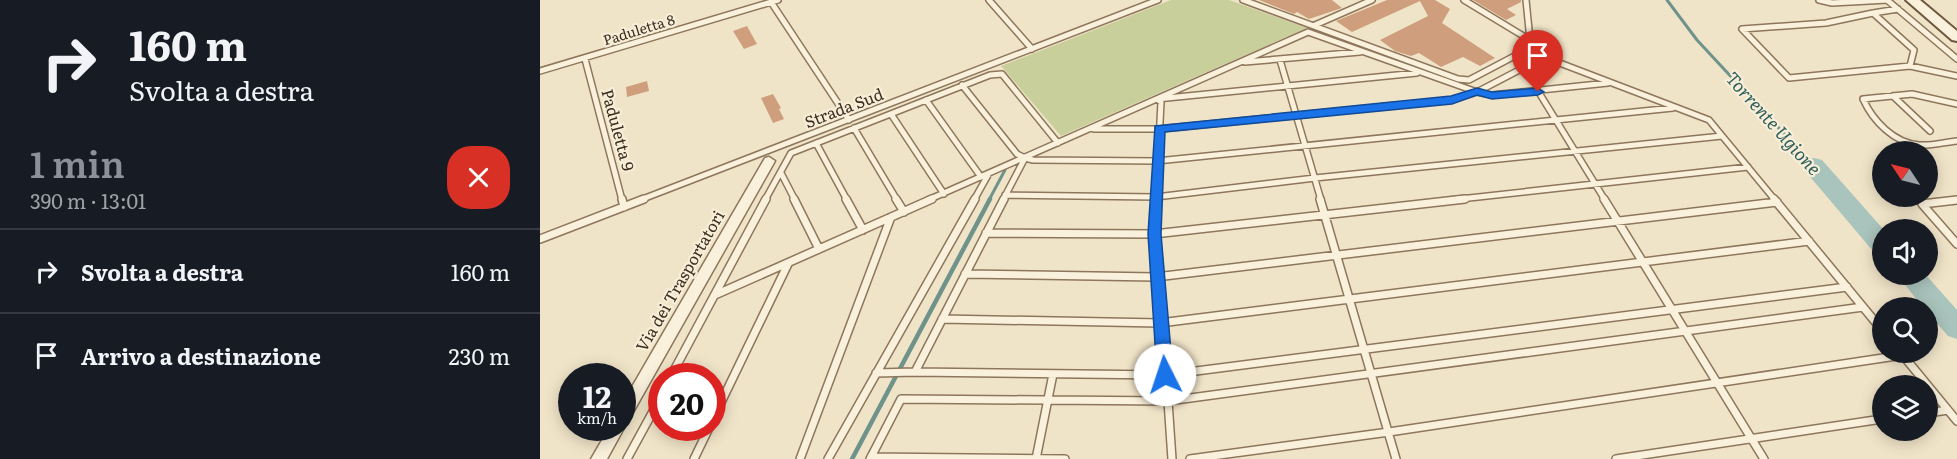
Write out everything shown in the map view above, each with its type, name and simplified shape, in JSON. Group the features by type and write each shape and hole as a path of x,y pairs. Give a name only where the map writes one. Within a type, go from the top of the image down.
{"main road":[{"path":"1912,0 1957,37"},
{"path":"1925,0 1957,25"}],"street":[{"name":"Via dei Trasportatori","path":"636,394 769,161"},
{"path":"599,459 609,441"}],"lane":[{"name":"Paduletta 8","path":"540,71 778,0"},
{"path":"988,0 1032,49"},
{"name":"Strada Sud","path":"540,239 1158,0"},
{"path":"1243,0 1458,79 1469,80 1526,50 1530,40 1526,0"},
{"path":"1314,26 1372,0"},
{"path":"1464,0 1530,40"},
{"path":"1819,0 1832,3 1887,0 1957,59"},
{"path":"771,2 849,120"},
{"path":"1898,9 1838,21 1742,29 1789,78 1910,66 1957,76"},
{"path":"1873,13 1914,50 1910,66"},
{"path":"715,295 1308,32 1420,73 1492,95 1612,83"},
{"path":"1240,63 1364,52"},
{"path":"1090,129 1159,129 1452,100 1477,92 1544,57 1709,120 1872,318"},
{"name":"Paduletta 9","path":"585,59 624,207"},
{"path":"1280,60 1396,459"},
{"path":"1157,99 1420,73"},
{"path":"678,363 791,153 990,75 1002,75 1058,143"},
{"path":"962,85 1017,154 1033,160 1157,161 1677,107"},
{"path":"1538,92 1764,459"},
{"path":"1957,104 1912,94 1863,99 1866,108 1895,137 1915,145 1957,141"},
{"path":"1893,96 1930,132"},
{"path":"1157,99 1161,102 1154,234 1165,375"},
{"path":"926,100 981,177"},
{"path":"891,114 944,194"},
{"path":"854,128 904,212"},
{"path":"1005,195 1156,197 1315,178 1722,136"},
{"path":"816,143 863,230"},
{"path":"911,372 942,320 1025,158"},
{"path":"986,233 1154,234 1748,167"},
{"path":"781,173 819,249"},
{"path":"828,459 989,174"},
{"path":"1957,200 1922,204 1957,244"},
{"path":"964,274 1156,277 1777,202"},
{"path":"800,459 891,217"},
{"path":"942,320 1160,323 1809,241"},
{"path":"726,392 788,263"},
{"path":"876,373 1052,377 1165,375 1365,352 1847,287"},
{"path":"1065,459 871,458 902,399 1048,398 1168,401 1684,328 1863,307"},
{"path":"1190,459 1389,432 1872,359"},
{"path":"1909,363 1957,421"},
{"path":"1036,459 1052,377"},
{"path":"1168,401 1172,459"},
{"path":"1938,412 1948,410"},
{"path":"627,459 648,421"},
{"path":"1616,459 1872,421"},
{"path":"694,459 703,441"}],"green space":[{"path":"1171,0 1229,0 1307,28 1061,136 1001,66"}],"building":[{"path":"1259,0 1332,0 1342,8 1309,19 1297,12 1294,14"},
{"path":"1387,0 1435,0 1450,9 1442,23 1495,58 1480,66 1463,57 1441,67 1419,53 1411,56 1395,51 1380,40 1428,16 1420,1 1352,32 1336,21"},
{"path":"1473,0 1521,0 1521,2 1507,9 1516,15 1506,20"},
{"path":"747,26 757,44 744,49 733,31"},
{"path":"647,81 649,91 627,97 626,87"},
{"path":"773,94 784,119 773,123 761,98"}],"waterway":[{"name":"Torrente Ugione","path":"1667,0 1697,40 1814,166"},
{"name":"Torrente Ugione","path":"1814,166 1872,233"},
{"path":"989,200 1005,170"},
{"path":"852,459 990,199"},
{"name":"Torrente Ugione","path":"1919,285 1957,328"}],"route":[{"path":"1165,375 1154,234 1159,129 1452,100 1477,92 1492,95 1538,92"}]}
